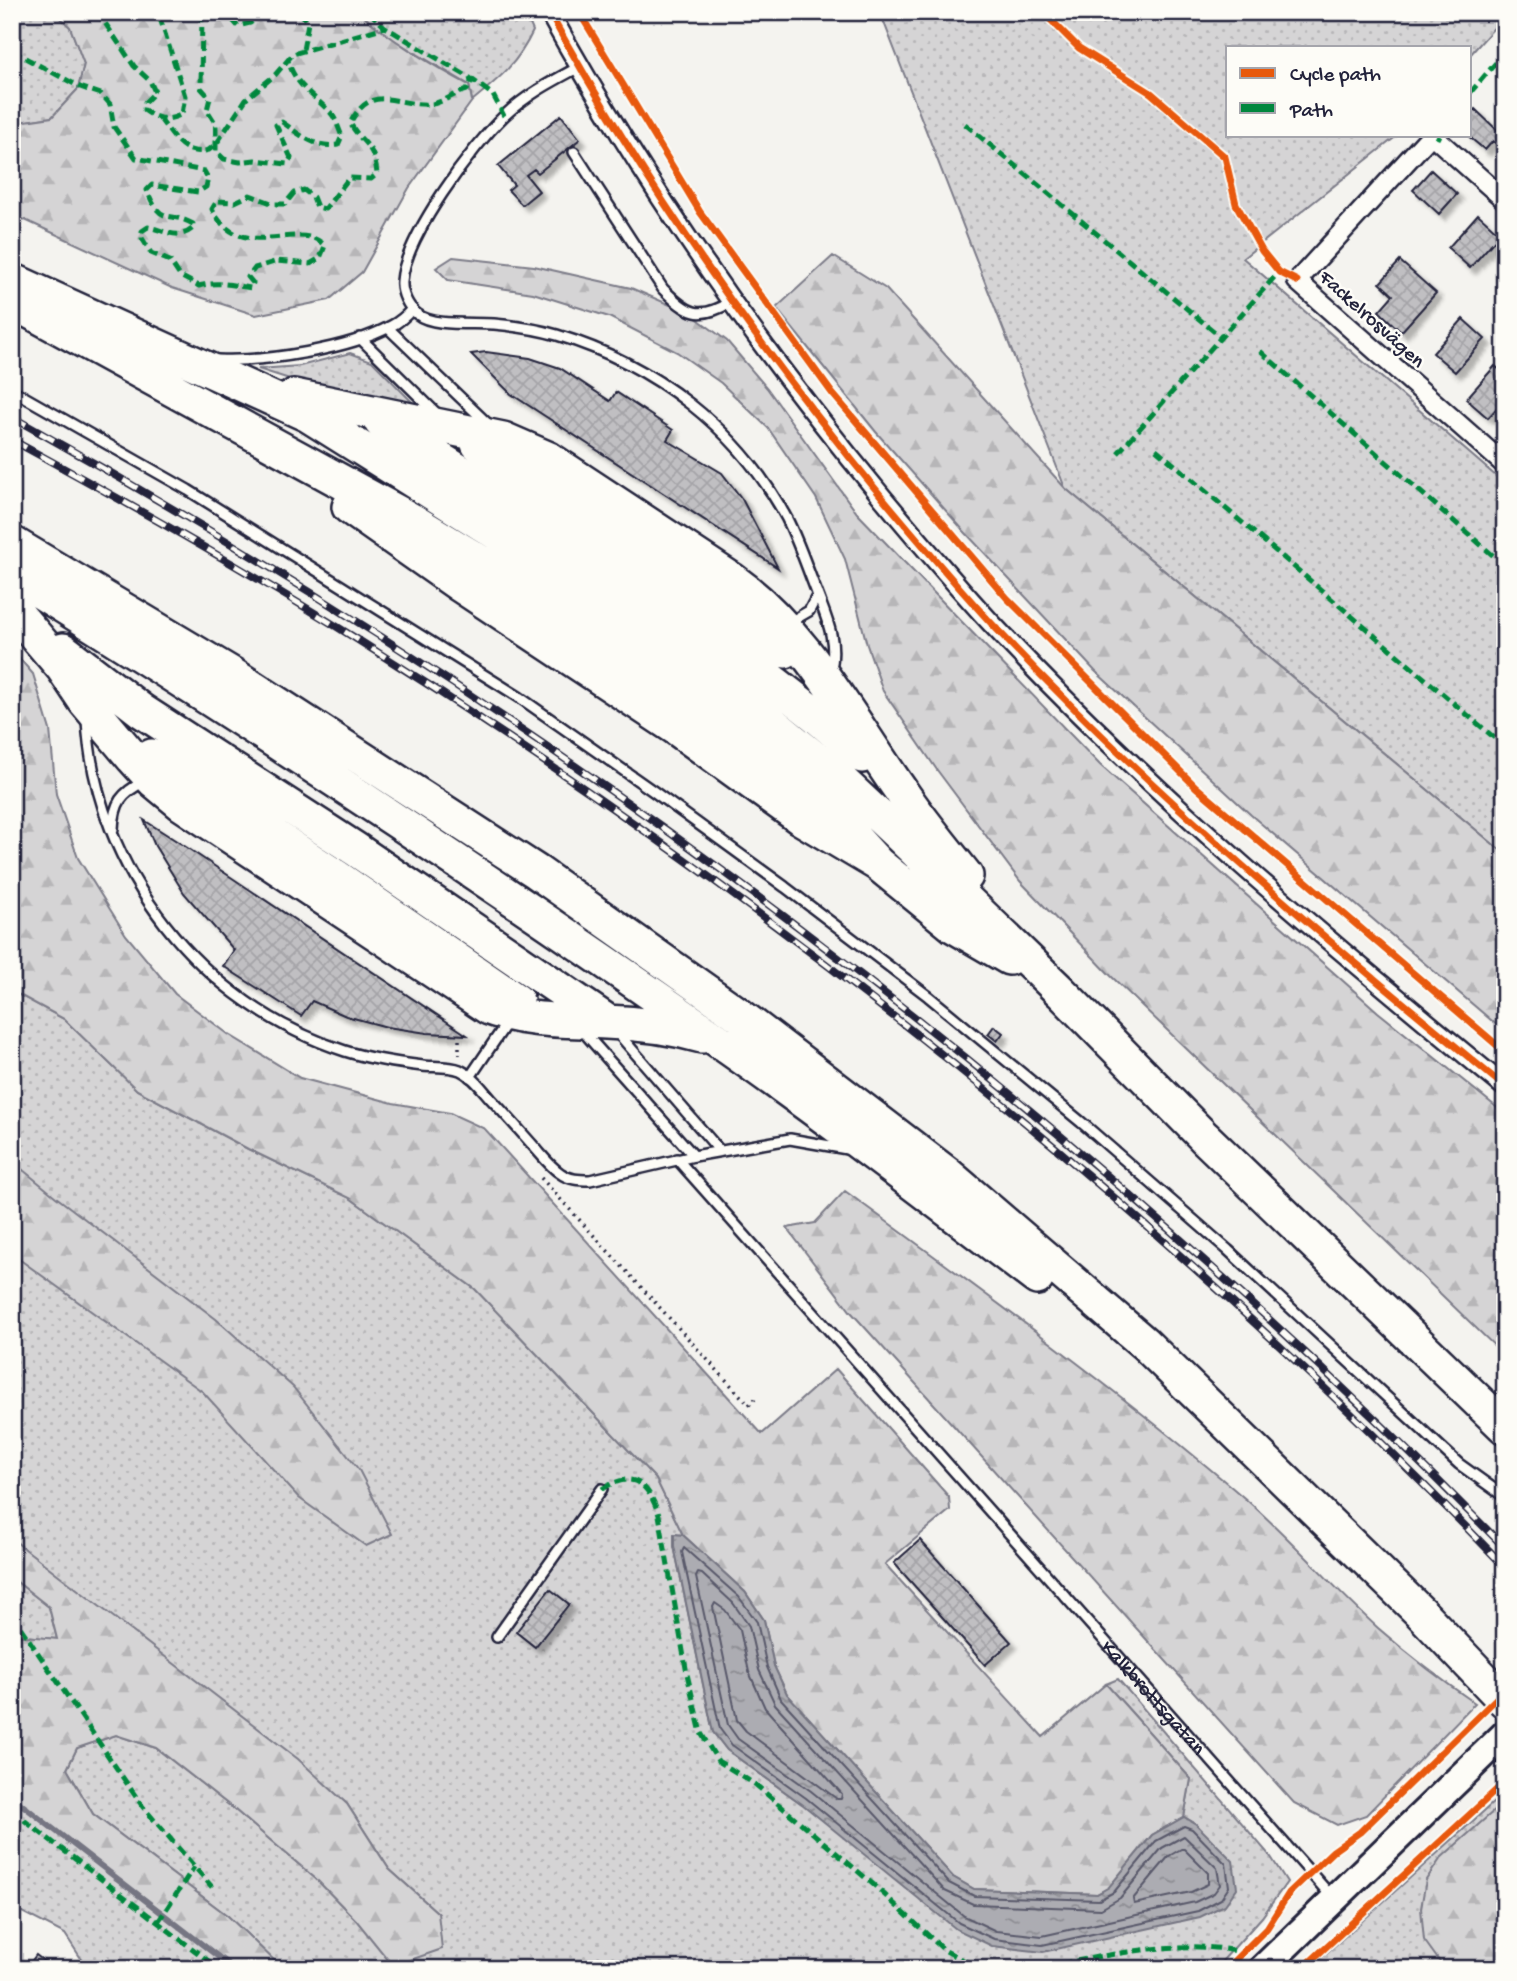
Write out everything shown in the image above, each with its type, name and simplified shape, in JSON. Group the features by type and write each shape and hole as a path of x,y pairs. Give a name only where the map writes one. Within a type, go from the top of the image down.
{"highway":[{"path":"12,280 308,415 546,564 681,654 802,746 900,836 1061,992 1204,1138 1505,1427"},
{"path":"12,302 228,421 509,598 653,694 774,781 954,926 1061,992"},
{"path":"243,385 503,439 549,459 751,593 784,624 902,793 989,906 1061,992"},
{"path":"316,402 544,544 764,694 844,764 900,836"},
{"path":"363,411 512,504 732,650 822,721 902,793"},
{"path":"406,419 531,497 740,637 866,739"},
{"path":"228,421 423,510 486,545 671,667 826,785 900,836"},
{"path":"455,429 749,623 828,685"},
{"path":"12,537 82,570 240,662 546,859 728,1028 872,1154 1078,1308 1317,1513"},
{"path":"12,546 233,675 537,872 728,1028"},
{"path":"12,574 728,1028 946,1173 1144,1343 1421,1613 1505,1701"},
{"path":"12,582 118,658 674,1028"},
{"path":"12,590 81,648 438,895 608,1022"},
{"path":"12,608 63,668 85,701 153,780 182,804 489,1007 543,1018 674,1028 728,1028"},
{"path":"12,608 142,711 438,895 486,901"},
{"path":"63,668 136,725 346,862 483,956 543,1018"},
{"path":"111,731 326,870 543,1018"}],"street":[{"path":"549,12 579,67 680,230 809,407 932,557 1071,706 1190,818 1417,1015 1505,1087"},
{"name":"Fackelrosvägen","path":"1431,136 1297,281 1505,465"},
{"path":"1433,136 1505,200"},
{"path":"1262,1969 1505,1734"}],"lane":[{"path":"579,67 526,98 504,116 448,185 422,229 404,270 402,289 412,309 434,322 496,324 556,335 608,353 658,380 713,423 757,473 788,522 817,596 824,606 833,658 828,685"},
{"path":"574,152 663,289 686,310 696,313 708,313 731,302"},
{"path":"184,359 243,361 270,358 360,338 388,328 412,309"},
{"path":"388,328 503,439"},
{"path":"360,338 431,409 455,429"},
{"path":"12,390 200,497 495,682 653,791 785,887 928,996 1081,1122 1228,1250 1459,1464 1505,1497"},
{"path":"749,623 769,627 784,624 809,611 817,596"},
{"path":"85,701 96,788 112,838 139,889 190,954 232,993 275,1019 314,1040 348,1052 385,1060 459,1069 470,1077 560,1174 569,1178 590,1180 677,1159 790,1139 872,1154"},
{"path":"112,838 113,812 118,801 137,785 153,780"},
{"path":"470,1077 543,1018 694,1156"},
{"path":"608,1022 720,1151"},
{"name":"Kalkbrottsgatan","path":"677,1159 1334,1900"},
{"path":"497,1637 602,1489"}],"path":[{"path":"458,1040 459,1069"},
{"path":"536,1171 749,1405 755,1399"}],"green space":[{"path":"12,12 55,12 70,27 84,64 78,89 52,117 12,123"},
{"path":"55,12 358,12 384,33 469,85 472,101 409,188 362,272 329,300 256,315 172,288 12,214 12,123 52,117 78,89 84,64 70,27"},
{"path":"358,12 525,12 533,31 507,69 472,101 469,85 387,36"},
{"path":"880,12 1491,12 1500,21 1472,53 1472,46 1226,46 1226,136 1397,136 1243,258 1505,484 1505,854 1065,488"},
{"path":"833,256 886,289 1065,488 1505,854 1505,1032 1251,815 1095,671 876,432 776,308"},
{"path":"453,257 534,266 631,288 691,314 727,341 767,388 857,513 1100,765 1378,1012 1505,1114 1505,1356 1111,976 1020,881 937,770 883,691 867,645 845,559 816,498 768,428 721,383 677,352 609,317 533,293 448,280 436,268"},
{"path":"350,353 372,361 416,406 318,388 258,369 300,366"},
{"path":"12,650 33,674 50,730 56,794 78,858 126,935 175,994 228,1034 300,1078 393,1103 450,1113 485,1129 762,1434 836,1369 949,1497 950,1510 885,1564 1043,1737 1106,1684 1191,1779 1184,1817 1152,1835 1109,1888 1097,1894 974,1889 953,1877 787,1694 774,1666 764,1620 745,1592 683,1535 656,1479 475,1289 350,1198 248,1149 137,1090 64,1019 12,991"},
{"path":"12,991 64,1019 137,1090 248,1149 350,1198 475,1289 656,1479 683,1535 674,1534 674,1546 713,1732 727,1750 802,1804 1196,1824 1184,1817 1191,1779 1106,1684 1118,1679 1271,1857 1287,1882 1262,1917 1215,1969 283,1969 228,1916 93,1814 67,1769 77,1748 116,1735 156,1748 234,1809 316,1879 356,1920 438,1913 389,1869 347,1804 12,1539"},
{"path":"12,1161 216,1319 293,1387 359,1470 392,1534 366,1546 299,1498 203,1392 12,1254"},
{"path":"845,1191 1050,1342 1151,1421 1266,1517 1378,1628 1425,1667 1475,1703 1366,1815 1337,1825 1294,1803 851,1312 787,1228 815,1223"},
{"path":"12,1539 298,1759 347,1804 389,1869 438,1913 442,1949 393,1966 356,1920 316,1879 234,1809 156,1748 116,1735 77,1748 67,1769 93,1814 228,1916 283,1969 232,1969 12,1795 12,1635 57,1639 49,1607 12,1578"},
{"path":"12,1578 49,1607 57,1639 12,1635"},
{"path":"1505,1792 1505,1969 1309,1969"},
{"path":"12,1795 232,1969 88,1969 65,1934 12,1907"},
{"path":"1505,1801 1505,1969 1445,1969 1424,1940 1421,1908 1426,1880 1441,1858"}],"water":[{"path":"674,1534 683,1535 745,1592 764,1620 774,1666 787,1694 953,1877 974,1889 1097,1894 1109,1887 1152,1835 1184,1817 1196,1824 1233,1861 1237,1888 1225,1905 1200,1917 1043,1952 992,1946 956,1929 802,1804 727,1750 713,1732 674,1546"},
{"path":"1381,1960 1395,1961 1410,1969 1363,1969 1370,1963"}],"building":[{"path":"1475,109 1498,131 1505,123 1505,151 1493,141 1485,150 1468,136 1472,136 1472,113"},
{"path":"561,115 580,139 538,173 534,169 526,175 539,191 522,205 508,190 514,185 498,166"},
{"path":"1431,170 1457,194 1439,214 1413,190"},
{"path":"1478,214 1500,234 1470,268 1448,248"},
{"path":"1400,261 1436,293 1401,332 1379,311 1393,295 1380,283"},
{"path":"1463,319 1485,339 1455,372 1433,353"},
{"path":"486,352 530,358 560,368 610,401 616,392 673,430 667,440 722,473 742,499 778,568 511,394 471,354"},
{"path":"1495,366 1505,374 1505,399 1488,418 1466,399"},
{"path":"144,820 467,1035 387,1027 346,1016 312,1001 301,1016 223,966 234,950 184,893 155,846"},
{"path":"994,1026 1003,1033 997,1041 988,1034"},
{"path":"920,1540 1011,1642 985,1665 894,1563"},
{"path":"550,1589 569,1604 535,1647 516,1632"},
{"path":"36,1955 49,1965 51,1963 58,1969 26,1969"}],"waterway":[{"path":"12,1797 234,1969"}],"railway":[{"path":"12,417 216,534 415,659 610,790 800,928 984,1073 1164,1225 1337,1383 1505,1548"},
{"path":"12,440 185,536 355,638 510,739 663,844 812,953 958,1068 1101,1186 1239,1309 1374,1436 1505,1567"}],"marked path":[{"path":"96,12 134,66 150,81 155,92 145,102 144,110 153,116 167,119 182,114 185,96 158,12"},
{"path":"202,12 201,88 210,98 207,110 216,124 216,151 224,159 287,164 291,158 276,125 282,122 301,136 321,145 338,145 342,136 333,116 299,82 288,60"},
{"path":"218,12 230,17 238,26 250,23 268,12"},
{"path":"300,12 308,23 303,50"},
{"path":"369,12 385,27 470,78 493,95 504,116"},
{"path":"159,118 185,148 209,150 217,143 246,99 275,75 293,54 385,27"},
{"path":"12,51 80,87 101,94 110,104 114,127 136,158 204,171 208,178 206,187 198,192 152,185 147,190 161,213 193,224 193,228 182,234 148,227 142,231 142,238 151,253 170,261 180,276 199,286 218,284 251,288 253,283 248,277 255,268 277,261 310,264 320,258 325,246 314,238 301,236 254,238 238,235 224,226 212,209 217,201 235,202 250,195 274,204 285,204 294,193 304,190 313,197 317,207 325,209 349,178 371,179 377,174 371,151 350,123 359,110 376,99 419,104 436,103 467,90 470,78"},
{"path":"1472,91 1505,52"},
{"path":"965,124 1222,338"},
{"path":"1118,453 1279,272"},
{"path":"1260,351 1505,566"},
{"path":"1156,449 1505,747"},
{"path":"602,1489 613,1483 632,1480 645,1488 655,1504 687,1674 701,1733 718,1761 756,1785 874,1885 944,1950 976,1967 989,1969"},
{"path":"12,1615 143,1807 212,1887"},
{"path":"12,1811 219,1969"},
{"path":"158,1922 194,1867"},
{"path":"1031,1969 1162,1948 1215,1948 1242,1952"}],"cycle path":[{"path":"549,12 585,76 663,201 747,323 836,440 964,593 1052,686 1176,806 1306,921 1505,1087"},
{"path":"579,12 700,212 832,393 1007,598 1196,787 1505,1052"},
{"path":"1043,12 1079,48 1151,93 1225,157 1236,204 1262,251 1279,272 1297,281"},
{"path":"1226,1969 1267,1928 1289,1893 1333,1851 1360,1832 1505,1690"},
{"path":"1302,1969 1505,1782"}]}
